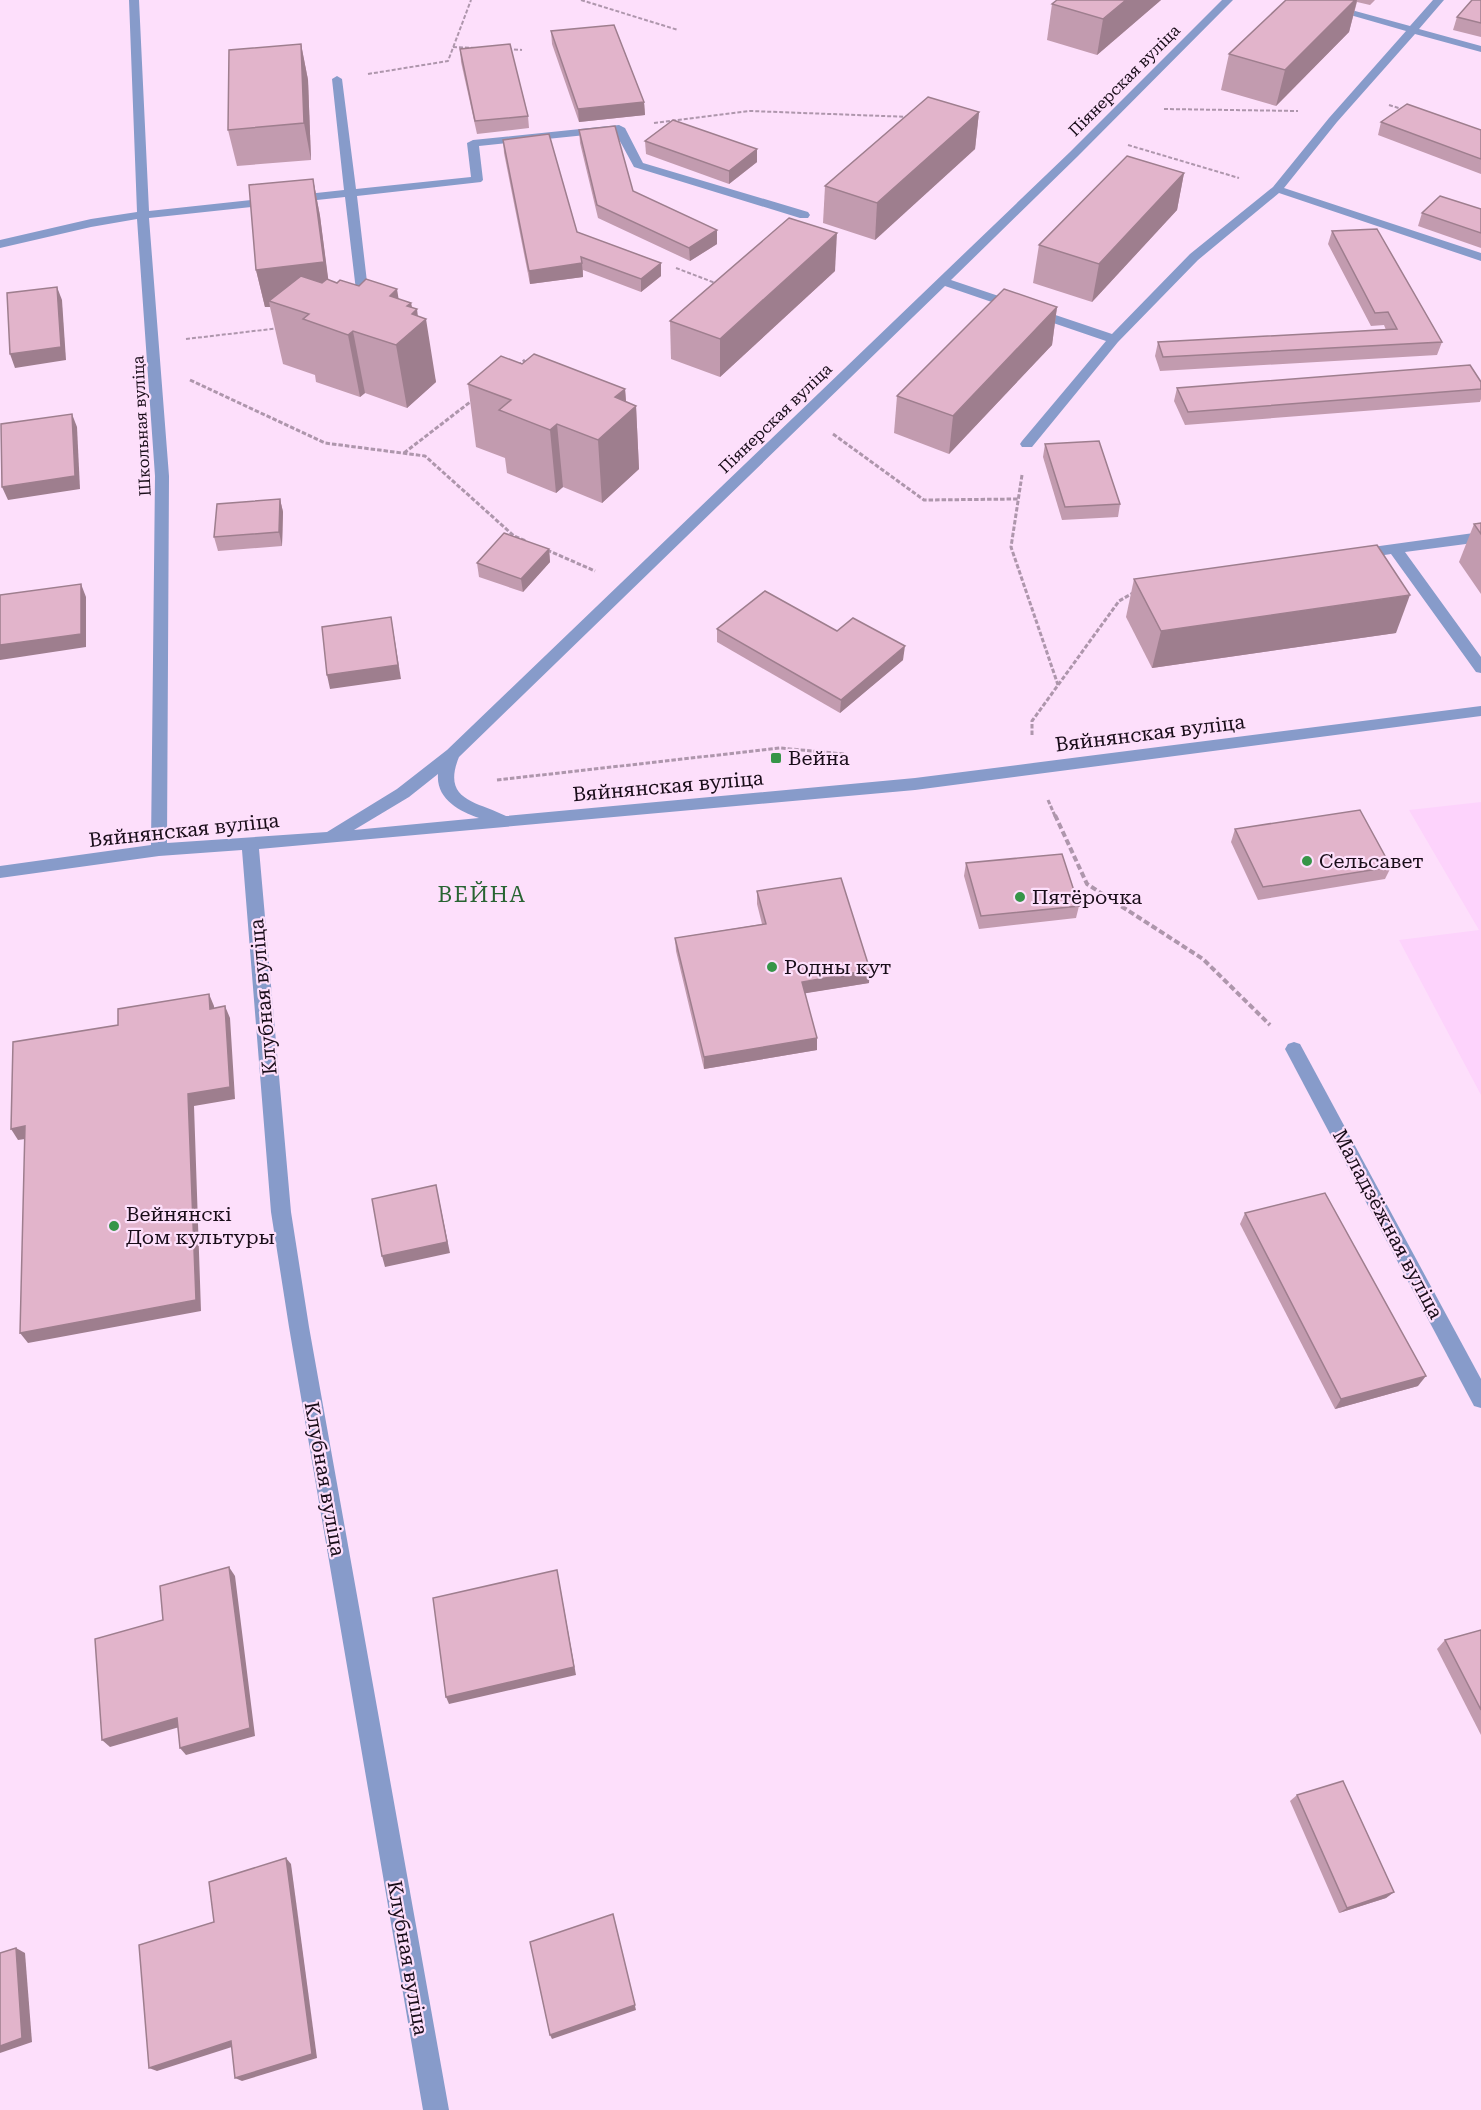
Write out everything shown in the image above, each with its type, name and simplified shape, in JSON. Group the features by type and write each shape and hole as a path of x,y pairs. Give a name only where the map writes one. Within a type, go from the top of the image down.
{"street":[{"name":"Школьная вуліца","path":"134,0 143,215 162,476 159,850"},
{"name":"Піянерская вуліца","path":"328,838 403,793 453,754 804,412 1093,135 1228,0"},
{"path":"1303,0 1413,28 1481,49"},
{"path":"1027,444 1114,339 1212,240 1277,189 1340,112 1439,0"},
{"path":"337,79 363,299"},
{"path":"0,244 143,215 477,180 473,143 619,128 638,165 804,214"},
{"path":"1277,189 1481,257"},
{"path":"942,281 1114,339"},
{"path":"1348,556 1481,537"},
{"path":"1395,549 1481,668"},
{"name":"Вяйнянская вуліца","path":"0,872 159,850 328,838 915,784 1481,711"},
{"path":"453,754 444,774 445,786 452,796 479,812 509,822"},
{"name":"Клубная вуліца","path":"250,843 283,1224 298,1327 436,2110"},
{"name":"Маладзёжная вуліца","path":"1294,1049 1481,1399"}],"path":[{"path":"337,79 448,61 471,0"},
{"path":"581,0 678,30"},
{"path":"453,47 476,48"},
{"path":"499,49 522,50"},
{"path":"1354,96 1408,111"},
{"path":"1120,108 1340,112"},
{"path":"619,128 750,111 914,117"},
{"path":"1093,135 1277,189"},
{"path":"676,268 723,286"},
{"path":"152,343 290,327"},
{"path":"516,368 525,360"},
{"path":"154,364 325,443 425,456 514,536 535,545"},
{"path":"403,453 478,396"},
{"path":"804,412 924,500 1018,499"},
{"path":"1027,444 1011,547 1058,685"},
{"path":"545,549 627,584"},
{"path":"1140,590 1119,601 1032,721 1034,769 1088,884 1203,959 1294,1049"},
{"path":"445,786 780,748 847,754"}],"shaded area":[{"path":"1481,802 1481,1095 1399,940 1479,930 1409,810"}],"building":[{"path":"1057,0 1126,0 1103,19 1052,4"},
{"path":"1286,0 1355,0 1285,70 1229,54"},
{"path":"1472,0 1481,0 1481,23 1457,17"},
{"path":"614,25 644,102 578,109 551,31"},
{"path":"301,44 304,123 228,130 229,50"},
{"path":"510,44 528,116 475,121 460,49"},
{"path":"928,97 979,112 877,203 825,186"},
{"path":"1407,104 1481,130 1481,159 1381,122"},
{"path":"673,120 757,149 729,171 645,141"},
{"path":"615,126 633,191 717,230 689,248 597,205 579,130"},
{"path":"549,134 577,232 661,263 641,279 581,257 582,263 529,271 503,140"},
{"path":"1127,156 1184,173 1099,264 1039,245"},
{"path":"313,179 324,262 256,270 249,185"},
{"path":"1440,196 1481,209 1481,233 1422,213"},
{"path":"789,218 837,233 720,339 670,321"},
{"path":"1377,229 1442,342 1163,357 1158,342 1397,329 1388,312 1375,313 1332,231"},
{"path":"301,276 322,283 327,279 337,283 340,280 359,286 366,279 397,289 390,296 411,303 407,306 417,309 412,314 426,319 396,345 353,331 348,335 303,319 309,314 269,301"},
{"path":"57,287 61,347 10,354 7,293"},
{"path":"1004,289 1057,307 953,416 897,396"},
{"path":"534,354 625,389 615,397 636,406 598,440 557,424 550,430 499,410 511,400 468,384 501,356 522,364"},
{"path":"1470,365 1481,382 1481,389 1188,412 1177,388"},
{"path":"72,414 75,476 2,487 1,424"},
{"path":"1099,441 1120,504 1065,507 1045,444"},
{"path":"280,499 279,532 214,537 217,504"},
{"path":"1481,523 1481,534 1474,524"},
{"path":"504,533 549,549 521,579 477,563"},
{"path":"1377,545 1410,595 1161,631 1134,579"},
{"path":"81,584 81,634 0,645 0,595"},
{"path":"765,591 837,631 853,618 905,646 841,700 717,629"},
{"path":"391,617 398,665 327,675 322,627"},
{"name":"Сельсавет","path":"1360,810 1391,867 1263,887 1235,829"},
{"name":"Пятёрочка","path":"1062,854 1079,906 981,916 966,863"},
{"name":"Родны кут","path":"841,878 870,970 802,982 817,1038 704,1057 675,938 766,924 757,891"},
{"name":"Вейнянскі Дом культуры","path":"209,994 210,1009 225,1006 230,1087 188,1094 196,1300 20,1333 25,1126 11,1129 13,1042 118,1025 118,1009"},
{"path":"436,1185 447,1242 382,1256 372,1199"},
{"path":"1325,1193 1426,1376 1341,1399 1245,1213"},
{"path":"229,1567 250,1728 180,1748 177,1718 102,1740 95,1639 163,1620 160,1586"},
{"path":"557,1570 574,1667 446,1697 433,1598"},
{"path":"1481,1630 1481,1710 1445,1640"},
{"path":"1343,1781 1394,1892 1347,1908 1297,1795"},
{"path":"286,1858 312,2054 235,2078 231,2041 149,2068 139,1945 214,1922 209,1882"},
{"path":"613,1914 635,2005 550,2035 530,1942"},
{"path":"16,1948 22,2038 0,2046 0,1953"}],"place":[{"name":"Вейна","path":"776,758"},
{"name":"Сельсавет","path":"1307,861"},
{"name":"Пятёрочка","path":"1020,897"},
{"name":"Родны кут","path":"772,967"},
{"name":"Вейнянскі Дом культуры","path":"114,1226"}],"district":[{"name":"ВЕЙНА","path":"482,894"}]}
